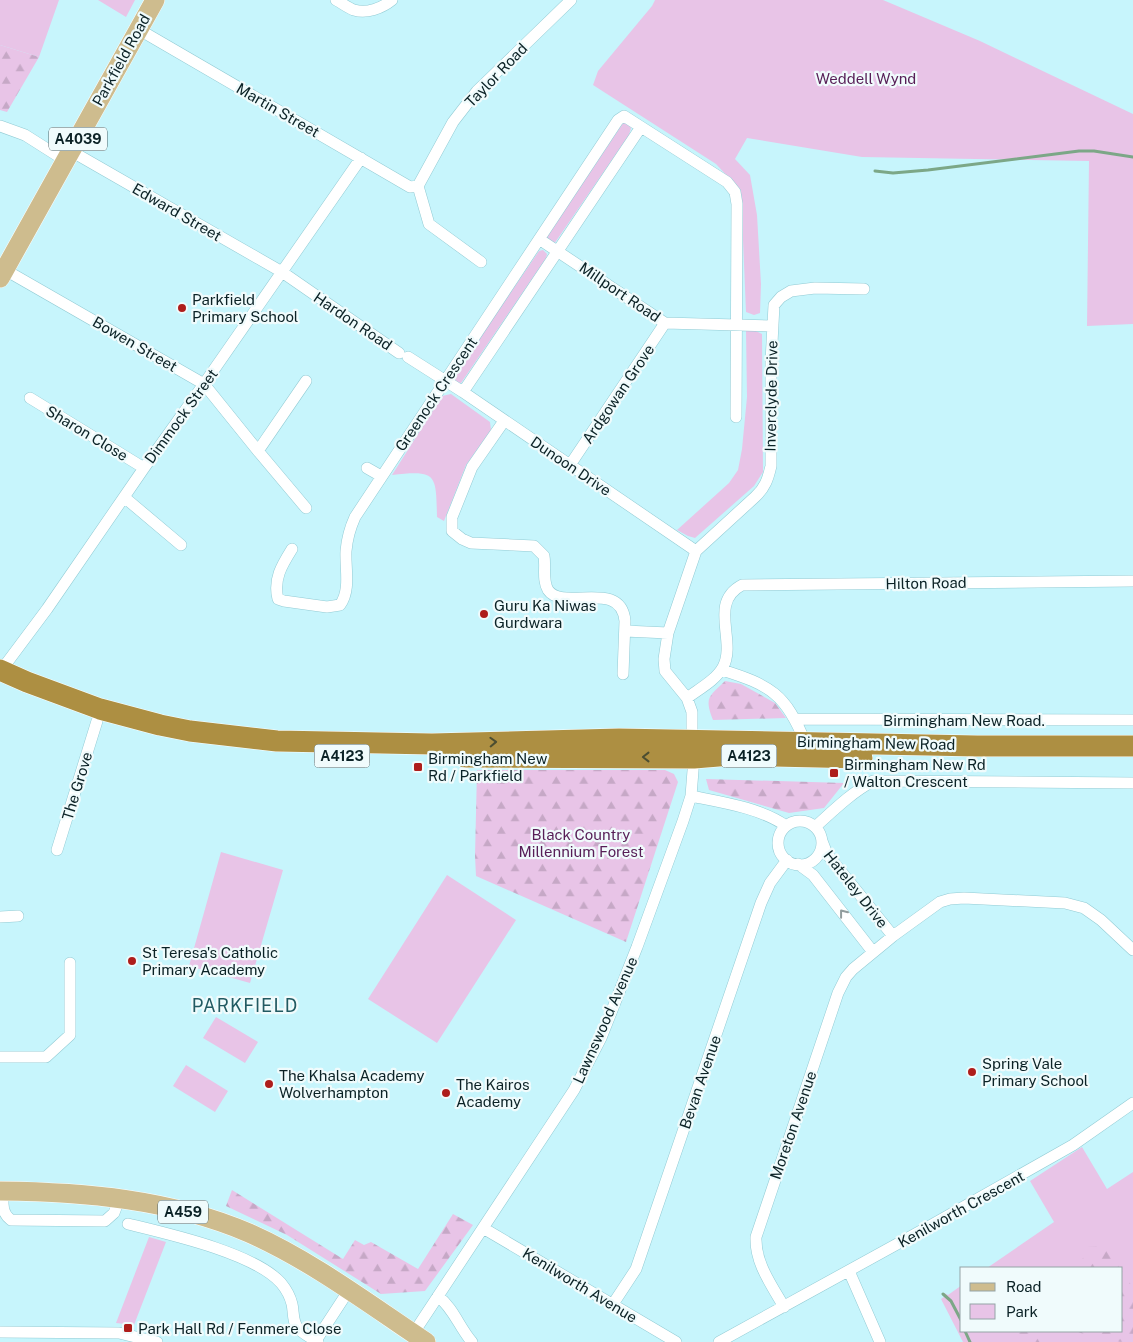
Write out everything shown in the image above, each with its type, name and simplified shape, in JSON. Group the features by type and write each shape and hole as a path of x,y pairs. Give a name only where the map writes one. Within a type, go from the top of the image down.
{"highway":[{"name":"Birmingham New Road","path":"0,674 96,721 178,742 218,749 277,755 693,749 804,742 1133,746"},
{"name":"Birmingham New Road","path":"0,674 100,709 160,725 190,732 277,741 432,744 609,739 731,755 804,758 1133,759"}],"main road":[{"name":"Parkfield Road","path":"2,271 155,0"},
{"name":"A459","path":"1,1191 54,1192 120,1197 207,1218 241,1230 300,1260 349,1290 420,1338"}],"street":[{"path":"336,0 354,10 378,8 392,0"},
{"name":"Taylor Road","path":"418,186 453,122 477,91 569,1"},
{"name":"Martin Street","path":"138,29 410,187 418,186"},
{"name":"Greenock Crescent","path":"292,549 278,572 275,588 278,599 327,607 340,605 344,600 346,584 346,552 349,532 355,517 618,120 624,116 727,182 735,192 737,204 737,325"},
{"name":"Edward Street","path":"0,126 25,135 68,156 282,272"},
{"name":"Greenock Crescent","path":"463,392 641,127"},
{"name":"Dimmock Street","path":"0,674 361,158"},
{"path":"418,186 429,224 481,262"},
{"name":"Millport Road","path":"540,238 665,323 772,326"},
{"name":"Bowen Street","path":"2,271 204,384 306,508"},
{"name":"Hardon Road","path":"282,272 403,355 446,381"},
{"name":"Inverclyde Drive","path":"696,551 759,494 768,479 771,466 772,326 774,305 781,296 791,291 814,288 864,289"},
{"name":"Ardgowan Grove","path":"570,465 665,323"},
{"path":"736,417 737,325"},
{"path":"258,451 306,381"},
{"name":"Dunoon Drive","path":"446,381 696,551"},
{"name":"Sharon Close","path":"30,398 144,468"},
{"path":"504,421 472,467 452,517 452,531 462,539 470,542 534,546 544,556 546,586 551,594 558,597 605,598 616,603 624,612 623,674"},
{"path":"367,468 381,476"},
{"path":"124,497 182,545"},
{"path":"696,551 668,632 664,658 666,671 687,698 707,684 722,670 757,681 789,708 804,742"},
{"name":"Hilton Road","path":"722,670 726,660 726,600 736,588 742,585 1133,581"},
{"path":"625,631 668,632"},
{"name":"Lawnswood Avenue","path":"420,1338 438,1296 574,1090 601,1038 669,862 691,796 693,728 692,712 687,698"},
{"name":"Birmingham New Road.","path":"795,719 1133,720"},
{"name":"The Grove","path":"57,850 96,721"},
{"path":"816,827 861,788 874,782 1133,783"},
{"path":"691,796 738,806 778,820 786,826"},
{"path":"800,821 816,827 822,841 821,848 815,858 804,864 798,864 787,860 782,855 778,842 786,826 789,823 800,821"},
{"name":"Hateley Drive","path":"822,841 827,854 893,936"},
{"name":"Bevan Avenue","path":"613,1304 636,1269 761,903 770,883 787,860"},
{"name":"Hateley Drive","path":"798,864 814,875 873,952"},
{"path":"873,952 931,907 950,899 964,898 1065,903 1084,908 1101,920 1133,950"},
{"path":"0,917 18,916"},
{"name":"Moreton Avenue","path":"784,1307 758,1258 756,1249 759,1226 838,993 846,977 873,952"},
{"path":"0,1057 46,1058 70,1035 70,963"},
{"name":"Kenilworth Crescent","path":"784,1307 1073,1145 1133,1103"},
{"path":"1,1191 3,1208 7,1217 12,1220 105,1221 114,1213 120,1197"},
{"path":"128,1224 196,1243 264,1268 282,1284 288,1293 296,1326 317,1342 349,1290"},
{"name":"Kenilworth Avenue","path":"483,1228 676,1342"},
{"path":"849,1272 880,1342"},
{"path":"438,1296 451,1308 466,1336 472,1342"},
{"path":"719,1342 784,1307"},
{"path":"0,1332 119,1333 157,1342"}],"green space":[{"path":"0,0 59,0 39,57 0,45"},
{"path":"98,0 135,0 126,17"},
{"name":"Weddell Wynd","path":"655,0 883,0 980,41 1133,114 1133,324 1087,326 1089,161 862,157 747,138 735,159 750,175 757,215 761,284 760,313 754,315 746,312 741,191 716,164 593,85 598,71"},
{"path":"0,45 39,57 7,112 0,110"},
{"path":"623,123 628,124 631,128 629,135 554,244 546,238"},
{"path":"543,250 547,254 546,258 461,383 456,382 453,377 539,251"},
{"path":"746,331 756,331 762,334 763,472 754,486 695,538 677,530 729,483 738,470 747,397"},
{"path":"451,394 490,422 491,430 466,465 444,521 437,517 436,492 431,478 418,473 392,475 442,396"},
{"path":"725,681 741,684 775,703 786,718 713,720 709,706 710,698"},
{"name":"Black Country Millennium Forest","path":"477,770 665,770 674,774 678,782 626,942 476,876"},
{"path":"706,779 844,783 824,808 789,813 709,790"},
{"path":"221,852 283,870 250,983 189,966"},
{"path":"447,875 516,920 437,1043 368,999"},
{"path":"216,1017 258,1042 245,1063 203,1038"},
{"path":"186,1065 228,1091 215,1112 173,1086"},
{"path":"1082,1147 1107,1189 1133,1172 1133,1342 963,1342 941,1299 944,1297 944,1293 948,1295 960,1286 960,1332 1123,1332 1123,1267 988,1267 1054,1222 1030,1181"},
{"path":"232,1190 343,1259 355,1240 364,1245 371,1242 418,1269 453,1214 473,1225 425,1291 381,1294 287,1235 226,1206"},
{"path":"149,1237 166,1242 134,1325 116,1323"},
{"path":"1105,1246 1119,1267 1080,1267 1086,1247"},
{"path":"1123,1273 1133,1288 1133,1342 1117,1342 1091,1337 1078,1332 1123,1332"},
{"path":"1014,1332 1043,1332 1041,1342 1014,1342"}],"waterway":[{"path":"875,171 893,173 928,170 1079,151 1094,151 1133,157"},
{"path":"943,1294 951,1301 960,1318"},
{"path":"965,1332 970,1342"}],"place":[{"name":"Parkfield Primary School","path":"182,308"},
{"name":"Guru Ka Niwas Gurdwara","path":"484,614"},
{"name":"Birmingham New Rd / Parkfield","path":"418,767"},
{"name":"Birmingham New Rd / Walton Crescent","path":"834,773"},
{"name":"St Teresa's Catholic Primary Academy","path":"132,961"},
{"name":"Spring Vale Primary School","path":"972,1072"},
{"name":"The Khalsa Academy Wolverhampton","path":"269,1084"},
{"name":"The Kairos Academy","path":"446,1093"},
{"name":"Park Hall Rd / Fenmere Close","path":"128,1328"}],"district":[{"name":"PARKFIELD","path":"245,1005"}]}
